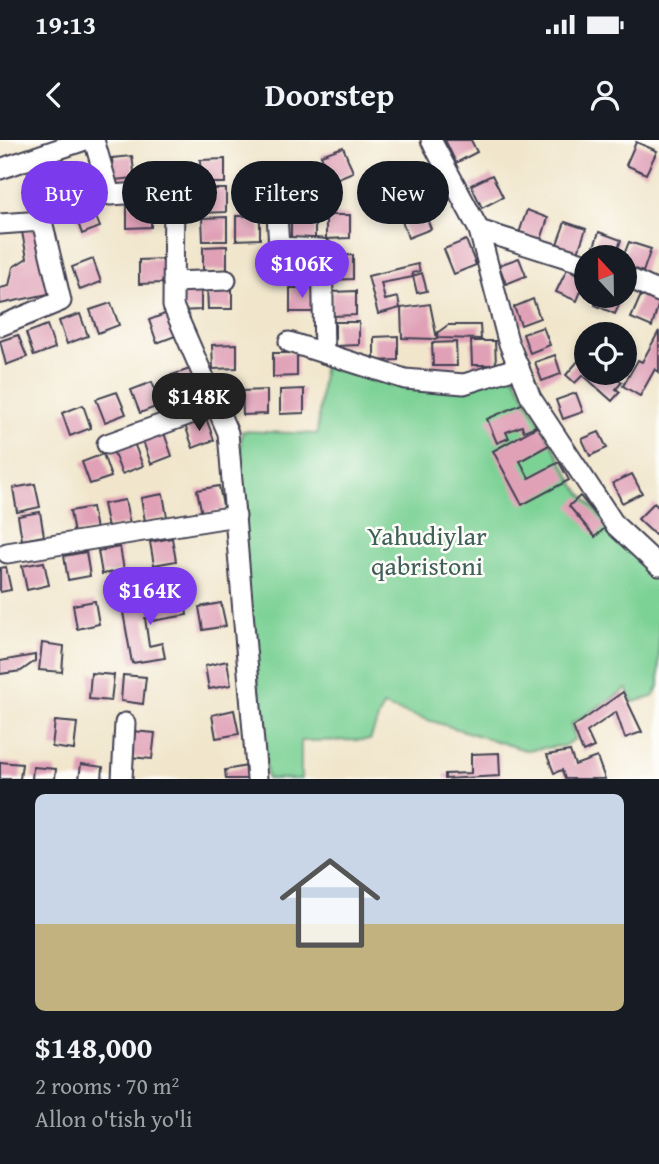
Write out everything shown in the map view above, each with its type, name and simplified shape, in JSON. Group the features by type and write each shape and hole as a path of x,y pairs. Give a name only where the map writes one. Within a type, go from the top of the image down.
{"street":[{"path":"0,169 85,140"},
{"path":"94,140 110,195 174,191 173,306 218,404 228,433 257,779"},
{"path":"430,140 479,230 508,341 531,398 581,478 615,525 659,566"},
{"path":"0,224 39,220 43,224 61,301 0,326"},
{"path":"278,224 279,247 322,249 324,353"},
{"path":"479,230 574,260"},
{"path":"173,282 226,280"},
{"path":"637,282 659,292"},
{"path":"289,342 405,379 464,384 519,367"},
{"path":"107,444 218,404"},
{"path":"7,553 236,516"},
{"path":"122,779 125,723"}],"green space":[{"name":"Yahudiylar qabristoni","path":"324,359 410,385 513,374 576,487 630,551 659,578 659,686 653,697 633,702 627,689 571,724 575,739 563,746 525,750 383,706 370,740 301,741 301,779 267,779 243,561 240,518 242,431 317,434"}],"building":[{"path":"445,140 471,140 477,152 456,163"},
{"path":"636,142 657,151 646,174 626,165"},
{"path":"343,147 353,172 343,176 343,161 323,161 321,155"},
{"path":"132,156 133,161 122,161 122,179 114,180 112,158"},
{"path":"225,159 225,183 217,183 217,161 200,160"},
{"path":"492,175 503,197 482,208 471,185"},
{"path":"217,189 226,189 226,212 217,212"},
{"path":"527,210 548,218 541,240 519,233"},
{"path":"343,215 350,215 350,238 326,239 326,224 343,224"},
{"path":"217,217 227,217 227,241 203,241 202,224 217,224"},
{"path":"565,222 586,229 580,245 574,245 574,250 557,244"},
{"path":"78,224 99,224 100,227 82,234"},
{"path":"127,224 151,224 151,227 127,228"},
{"path":"236,224 260,224 260,239 236,240"},
{"path":"291,224 315,224 315,241 291,241"},
{"path":"403,224 429,224 431,229 408,238"},
{"path":"40,228 53,293 0,304 0,288 9,286 13,267 27,258 22,232"},
{"path":"599,232 621,240 619,245 594,245"},
{"path":"466,240 476,265 454,274 444,249"},
{"path":"629,242 651,249 643,272 637,270 637,245 628,245"},
{"path":"227,246 227,270 203,271 203,247"},
{"path":"289,251 313,251 314,275 290,275"},
{"path":"353,255 353,279 329,280 329,256"},
{"path":"519,258 526,276 506,284 499,265"},
{"path":"93,259 101,282 80,290 72,267"},
{"path":"163,259 163,283 139,284 139,260"},
{"path":"418,264 420,271 412,273 413,277 381,283 385,300 398,297 400,308 378,314 368,276"},
{"path":"567,269 574,272 574,300 556,292"},
{"path":"422,273 427,291 417,293 413,276"},
{"path":"207,285 232,285 232,309 208,309"},
{"path":"201,286 201,310 177,311 177,287"},
{"path":"290,288 314,288 315,312 290,312"},
{"path":"356,291 356,315 332,316 332,292"},
{"path":"641,295 659,302 652,327 631,318"},
{"path":"533,299 540,318 521,325 514,307"},
{"path":"111,303 119,325 98,333 90,310"},
{"path":"430,304 437,339 402,338 401,308"},
{"path":"602,308 618,308 615,314"},
{"path":"170,312 178,335 157,343 149,320"},
{"path":"80,314 88,336 67,344 59,321"},
{"path":"335,322 359,322 359,345 335,346"},
{"path":"47,325 55,348 34,356 26,333"},
{"path":"448,325 480,325 481,339 439,338 437,333"},
{"path":"543,327 550,345 530,353 523,334"},
{"path":"659,331 659,372 655,369 640,396 623,386 637,385 637,362 642,362"},
{"path":"18,335 27,357 6,365 0,341"},
{"path":"398,336 398,360 374,361 374,337"},
{"path":"471,341 495,341 496,365 472,365"},
{"path":"456,342 457,366 433,366 432,343"},
{"path":"237,344 237,368 213,369 212,345"},
{"path":"273,353 297,353 297,376 273,377"},
{"path":"555,355 561,374 542,381 535,362"},
{"path":"574,366 574,382 566,375"},
{"path":"190,369 198,391 177,399 169,376"},
{"path":"152,382 161,405 140,413 131,390"},
{"path":"594,385 619,385 616,389 620,392 612,401"},
{"path":"304,389 304,413 280,414 280,390"},
{"path":"267,390 267,414 243,415 242,391"},
{"path":"117,392 126,414 105,422 96,399"},
{"path":"576,393 583,412 563,419 556,400"},
{"path":"526,402 536,426 524,431 522,426 506,432 509,438 497,443 487,419"},
{"path":"83,405 91,428 70,436 62,413"},
{"path":"206,418 214,440 193,448 185,425"},
{"path":"540,425 551,444 520,461 529,478 559,462 569,480 522,505 493,451"},
{"path":"599,432 607,448 590,456 582,439"},
{"path":"164,433 172,456 151,464 143,441"},
{"path":"134,443 143,466 122,474 113,451"},
{"path":"103,454 111,477 90,484 82,462"},
{"path":"632,474 642,493 622,503 613,483"},
{"path":"35,484 40,507 17,512 13,488"},
{"path":"219,486 224,510 202,514 197,490"},
{"path":"163,494 167,517 145,521 141,498"},
{"path":"580,496 606,527 595,537 569,506"},
{"path":"125,500 130,524 108,528 103,504"},
{"path":"654,503 659,508 659,530 655,535 638,519"},
{"path":"92,507 96,530 74,534 70,511"},
{"path":"40,512 44,536 22,540 18,516"},
{"path":"172,538 176,561 154,565 150,542"},
{"path":"120,547 124,570 102,574 98,551"},
{"path":"86,552 90,576 68,580 64,556"},
{"path":"44,562 49,585 27,590 22,566"},
{"path":"6,567 11,590 0,592 0,568"},
{"path":"184,597 187,615 152,621 152,617 145,618 149,646 162,643 165,658 132,663 123,612 135,610 135,606"},
{"path":"95,601 99,624 77,629 73,605"},
{"path":"221,603 226,626 203,630 199,607"},
{"path":"42,643 64,646 62,672 39,670"},
{"path":"35,655 35,661 21,671 0,674 0,661"},
{"path":"227,661 231,685 209,689 205,666"},
{"path":"91,673 114,675 111,701 89,699"},
{"path":"123,675 146,677 143,704 121,701"},
{"path":"623,692 642,732 625,738 616,712 587,732 594,747 583,752 573,727"},
{"path":"234,710 239,734 216,738 212,715"},
{"path":"55,721 77,723 74,750 52,747"},
{"path":"132,731 155,733 152,759 129,757"},
{"path":"570,751 575,765 597,757 605,779 565,779 562,770 554,773 547,755"},
{"path":"499,753 500,776 445,779 445,774 471,773 471,754"},
{"path":"0,762 22,764 20,779 0,779"},
{"path":"81,764 103,767 102,779 79,779"},
{"path":"247,766 249,779 226,779 225,770"},
{"path":"33,767 56,769 55,779 32,779"}]}
